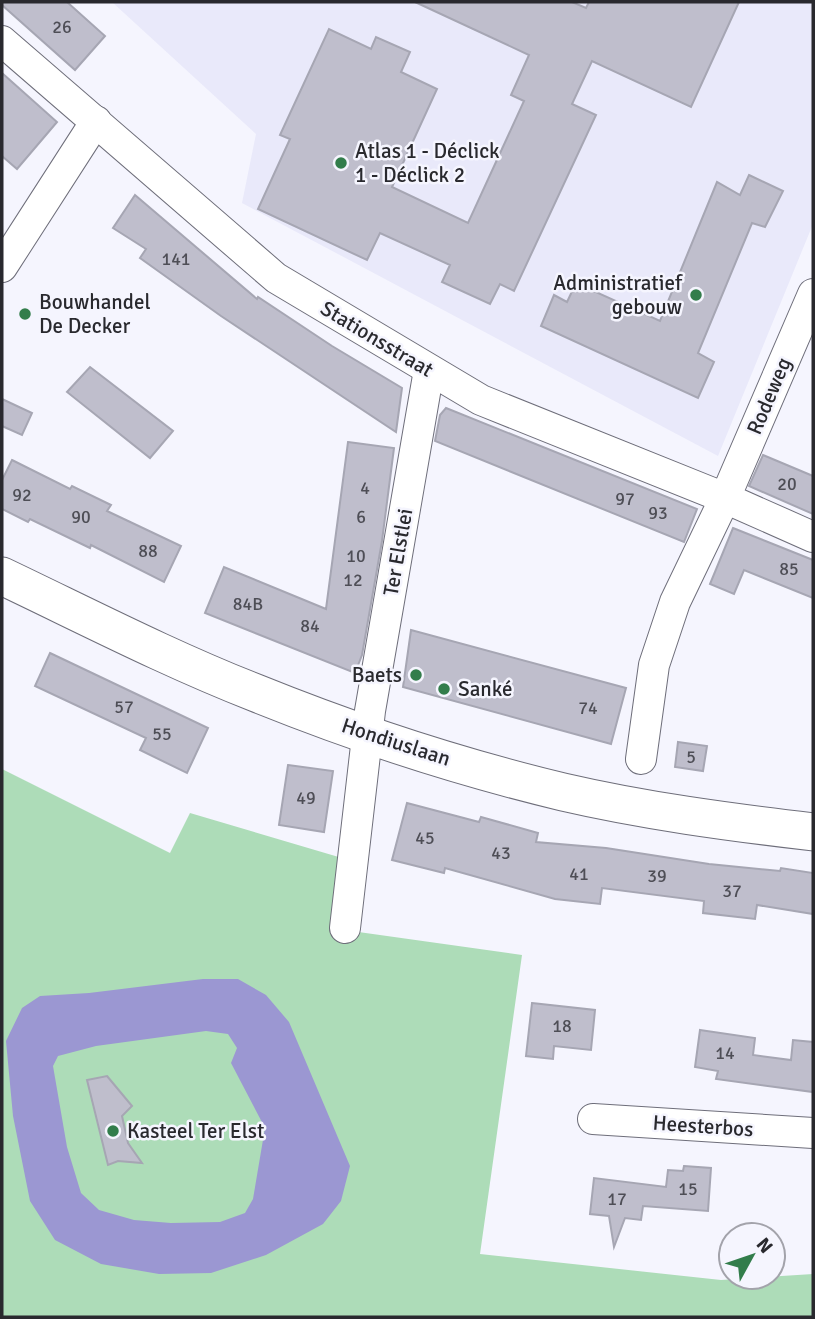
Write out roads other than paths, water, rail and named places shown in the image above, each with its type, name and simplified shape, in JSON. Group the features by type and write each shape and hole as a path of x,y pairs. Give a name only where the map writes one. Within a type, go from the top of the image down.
{"street":[{"name":"Stationsstraat","path":"2,41 276,278 481,400 725,498 813,537"},
{"path":"2,267 96,121"},
{"name":"Rodeweg","path":"641,759 654,665 675,602 725,498 813,294"},
{"name":"Ter Elstlei","path":"345,928 370,710 429,370"},
{"name":"Hondiuslaan","path":"2,576 256,694 476,769 564,792 700,818 813,832"},
{"name":"Heesterbos","path":"593,1119 813,1133"}],"place":[{"name":"Atlas 1 - Déclick 1 - Déclick 2","path":"341,163"},
{"name":"Administratief gebouw","path":"696,295"},
{"name":"Bouwhandel De Decker","path":"25,314"},
{"name":"Baets","path":"416,675"},
{"name":"Sanké","path":"444,689"},
{"name":"Kasteel Ter Elst","path":"113,1131"}]}
